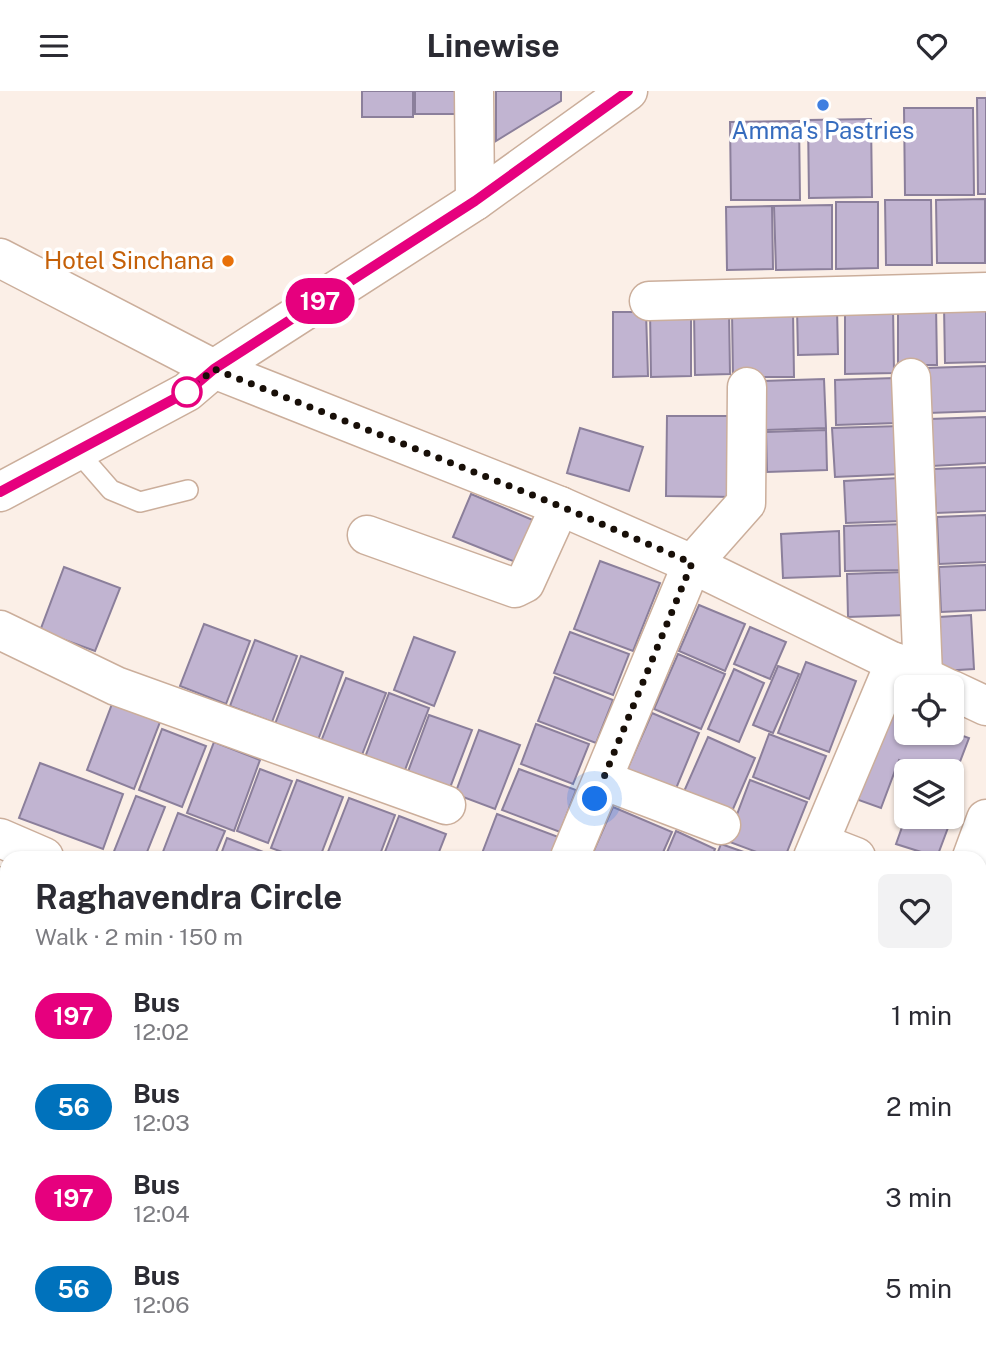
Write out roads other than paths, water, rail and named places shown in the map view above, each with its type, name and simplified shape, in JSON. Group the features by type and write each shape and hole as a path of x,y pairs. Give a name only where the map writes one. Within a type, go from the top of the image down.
{"street":[{"path":"474,91 475,201"},
{"path":"0,492 187,392 214,369 475,201 628,91"},
{"path":"0,258 214,369 560,506 692,563 921,675"},
{"path":"649,301 986,292"},
{"path":"911,378 929,675"},
{"path":"573,851 692,563 746,503 747,387"},
{"path":"368,535 516,588 525,583 560,506"},
{"path":"0,630 116,686 446,805"},
{"path":"964,696 986,706"},
{"path":"816,850 894,732"},
{"path":"603,779 721,825"},
{"path":"974,851 986,819"},
{"path":"0,838 30,851"}],"lane":[{"path":"77,450 111,490 140,502 188,490"}],"place":[{"name":"Amma's Pastries","path":"823,105"},
{"name":"Hotel Sinchana","path":"228,261"}]}
